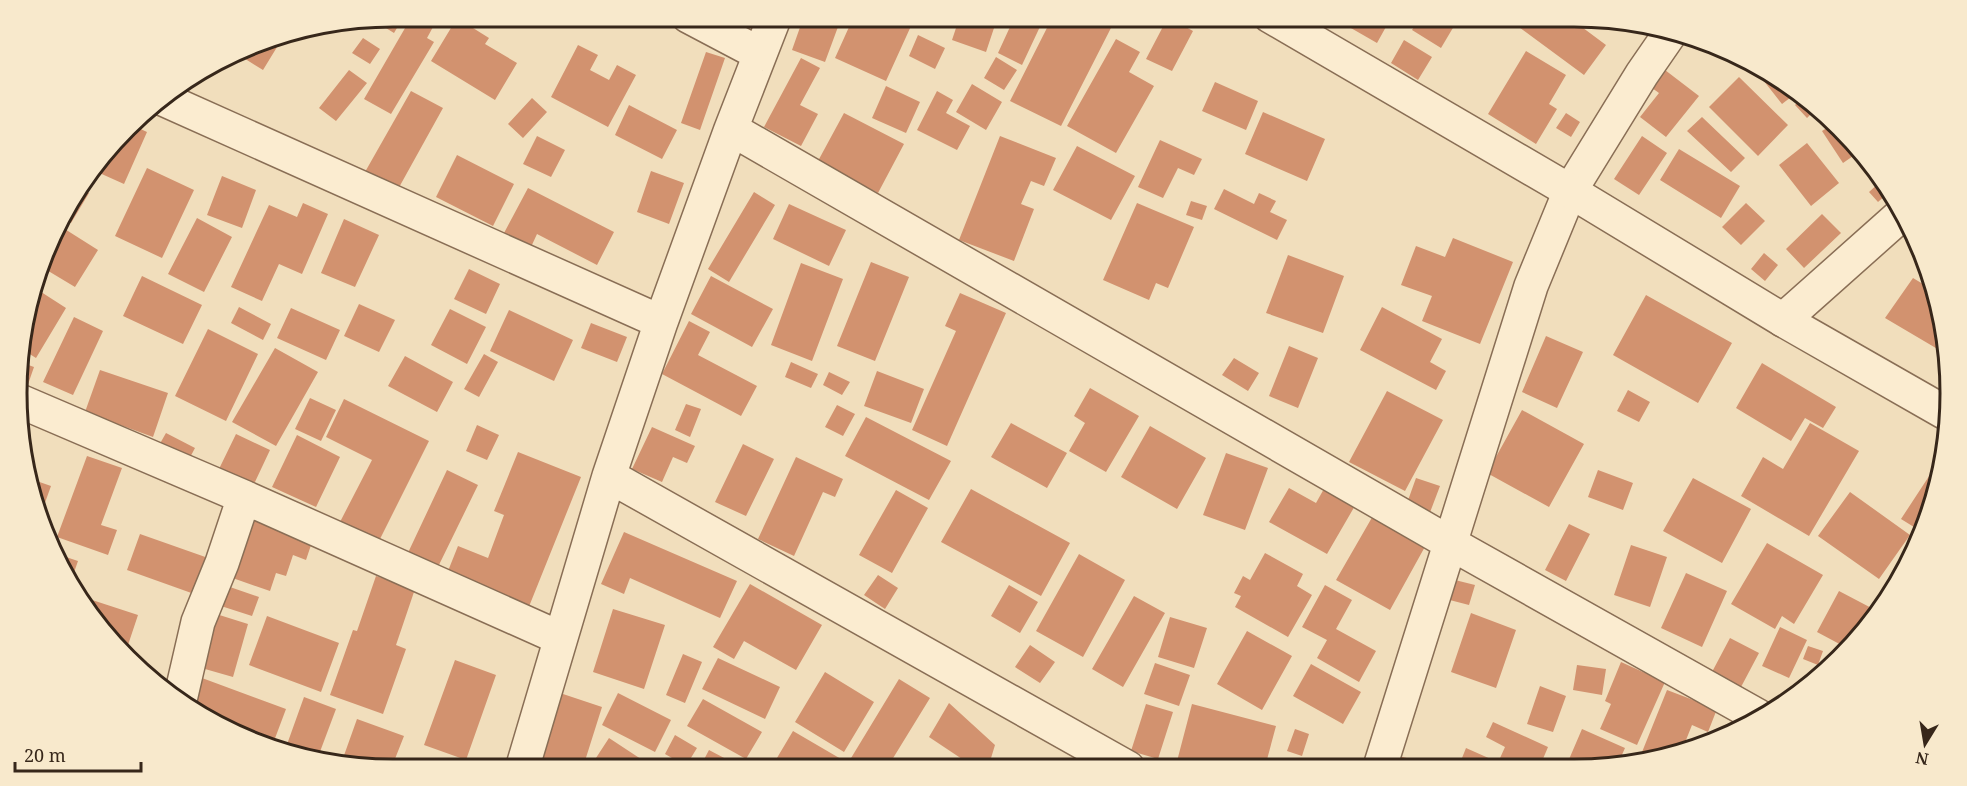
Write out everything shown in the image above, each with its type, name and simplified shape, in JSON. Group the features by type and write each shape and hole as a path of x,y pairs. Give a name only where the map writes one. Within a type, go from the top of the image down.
{"street":[{"path":"709,27 760,54"},
{"path":"525,759 609,476 730,129 771,27"},
{"path":"1289,27 1570,190 1783,320 1939,409"},
{"path":"1382,759 1525,304 1570,190 1667,38"},
{"path":"171,102 661,322"},
{"path":"730,129 1450,543 1752,713"},
{"path":"1783,320 1896,219"},
{"path":"27,404 244,497 560,638"},
{"path":"609,476 1112,759"},
{"path":"182,691 198,622 222,563 244,497"}],"building":[{"path":"385,27 398,27 394,33"},
{"path":"406,27 433,27 427,38 434,42 391,114 364,99"},
{"path":"452,27 471,27 489,38 485,44 517,63 495,100 431,61"},
{"path":"800,27 838,27 825,62 792,50"},
{"path":"849,27 911,27 886,81 835,58"},
{"path":"956,27 994,27 986,52 952,40"},
{"path":"1010,27 1040,27 1022,65 998,53"},
{"path":"1047,27 1111,27 1061,126 1010,101"},
{"path":"1163,27 1186,27 1193,31 1172,71 1146,59"},
{"path":"1349,27 1386,27 1377,43"},
{"path":"1414,27 1453,27 1441,48 1412,30"},
{"path":"1519,27 1582,27 1606,45 1584,75"},
{"path":"918,35 945,48 935,69 909,56"},
{"path":"363,38 380,49 370,64 352,53"},
{"path":"1116,39 1140,52 1129,72 1154,86 1116,153 1067,126"},
{"path":"1404,40 1432,57 1418,80 1391,63"},
{"path":"278,45 263,70 245,59"},
{"path":"578,45 598,55 590,70 609,80 617,65 636,75 608,127 551,97"},
{"path":"1526,51 1566,75 1549,104 1557,109 1536,144 1488,114"},
{"path":"706,52 725,58 700,130 681,123"},
{"path":"996,57 1017,70 1004,90 984,78"},
{"path":"801,58 820,68 800,105 818,114 801,146 764,127"},
{"path":"349,70 367,83 336,121 319,108"},
{"path":"1665,70 1699,96 1666,137 1640,117 1659,93 1652,88"},
{"path":"1739,77 1788,125 1758,156 1709,107"},
{"path":"1763,80 1790,98 1782,104"},
{"path":"1215,82 1258,101 1246,130 1202,111"},
{"path":"972,84 1002,102 986,130 956,112"},
{"path":"886,86 920,102 906,133 872,118"},
{"path":"411,91 443,108 397,191 365,172"},
{"path":"937,91 953,100 946,113 970,126 957,150 917,130"},
{"path":"532,98 547,112 523,138 508,124"},
{"path":"1797,103 1811,114 1807,118 1795,105"},
{"path":"629,105 677,130 662,159 615,135"},
{"path":"1263,112 1325,139 1307,181 1245,154"},
{"path":"844,113 904,144 878,193 818,161"},
{"path":"1566,113 1580,122 1571,137 1556,128"},
{"path":"1702,117 1745,158 1731,172 1687,131"},
{"path":"1826,128 1853,156 1843,163 1822,131"},
{"path":"140,129 147,132 124,184 101,173"},
{"path":"537,136 565,150 551,177 523,164"},
{"path":"1000,136 1056,158 1044,186 1031,181 1021,204 1034,209 1014,261 959,240"},
{"path":"1642,136 1667,153 1639,195 1614,179"},
{"path":"1160,140 1202,159 1194,175 1178,168 1163,198 1138,187"},
{"path":"1807,143 1839,183 1811,206 1779,165"},
{"path":"1077,146 1135,176 1111,220 1053,190"},
{"path":"1679,149 1740,186 1721,218 1660,180"},
{"path":"457,155 514,184 493,226 436,197"},
{"path":"147,168 194,190 162,258 115,236"},
{"path":"651,171 684,183 669,224 637,212"},
{"path":"222,176 256,190 242,228 207,215"},
{"path":"1875,186 1883,198 1878,202 1869,192"},
{"path":"528,188 614,232 597,265 537,234 531,247 504,233"},
{"path":"1224,189 1254,204 1259,193 1276,201 1270,212 1287,220 1277,240 1214,209"},
{"path":"88,192 89,193 71,223 76,210"},
{"path":"754,192 775,205 729,282 708,269"},
{"path":"1191,201 1207,206 1202,220 1186,215"},
{"path":"303,203 328,214 302,274 279,264 262,301 231,287 269,205 297,217"},
{"path":"1137,203 1194,227 1168,288 1156,283 1149,300 1103,280"},
{"path":"1746,203 1765,221 1741,245 1722,227"},
{"path":"789,204 846,230 829,266 773,239"},
{"path":"1822,214 1841,233 1804,268 1786,249"},
{"path":"197,218 232,237 204,292 168,274"},
{"path":"344,219 379,235 355,287 321,273"},
{"path":"66,230 98,250 75,287 48,271"},
{"path":"1453,238 1513,262 1480,344 1422,321 1432,296 1401,285 1416,246 1445,257"},
{"path":"1764,253 1778,265 1765,281 1751,269"},
{"path":"1288,255 1344,276 1323,333 1266,313"},
{"path":"871,262 909,277 875,361 837,346"},
{"path":"801,263 843,279 812,361 771,345"},
{"path":"469,269 500,284 486,314 454,299"},
{"path":"142,276 202,305 183,344 123,316"},
{"path":"711,276 773,309 752,347 691,314"},
{"path":"1913,278 1924,285 1937,349 1885,318"},
{"path":"41,292 66,308 36,358 29,354"},
{"path":"960,293 1006,313 947,446 912,430 956,331 945,326"},
{"path":"1646,295 1732,343 1698,403 1613,355"},
{"path":"359,304 395,320 379,352 344,336"},
{"path":"239,307 271,324 263,340 231,323"},
{"path":"1382,307 1442,339 1430,362 1446,371 1436,390 1360,350"},
{"path":"291,308 340,330 326,360 277,338"},
{"path":"450,309 486,327 467,364 431,345"},
{"path":"509,310 573,340 554,381 490,351"},
{"path":"74,317 103,331 73,395 43,382"},
{"path":"689,321 710,332 698,355 757,386 741,416 662,374"},
{"path":"591,323 627,337 617,362 581,348"},
{"path":"208,329 258,354 226,421 175,396"},
{"path":"1546,336 1583,352 1557,408 1522,392"},
{"path":"1289,346 1318,358 1298,408 1269,396"},
{"path":"275,348 318,372 276,446 232,422"},
{"path":"484,354 498,362 479,397 464,389"},
{"path":"405,356 453,382 437,412 388,386"},
{"path":"1234,358 1259,373 1248,391 1222,375"},
{"path":"791,362 818,374 811,388 785,377"},
{"path":"1762,363 1836,407 1823,428 1805,418 1791,441 1736,408"},
{"path":"28,365 34,367 27,386"},
{"path":"100,370 168,393 153,437 85,412"},
{"path":"877,371 924,389 911,423 864,406"},
{"path":"829,372 850,382 842,395 823,385"},
{"path":"1090,388 1139,416 1106,472 1069,451 1085,423 1074,416"},
{"path":"1628,390 1650,402 1639,422 1617,411"},
{"path":"1387,391 1443,420 1405,491 1349,462"},
{"path":"310,398 336,410 321,441 295,429"},
{"path":"344,399 429,441 379,541 340,522 372,460 326,437"},
{"path":"686,404 701,409 690,437 675,430"},
{"path":"837,405 855,414 843,436 825,427"},
{"path":"1522,410 1584,444 1549,507 1487,473"},
{"path":"866,417 951,461 929,500 845,456"},
{"path":"1011,423 1067,453 1047,488 991,457"},
{"path":"1810,423 1859,451 1809,536 1741,496 1763,457 1783,469"},
{"path":"477,425 499,435 487,460 466,451"},
{"path":"1150,426 1206,458 1177,509 1121,477"},
{"path":"652,427 695,446 687,463 673,457 662,482 632,469"},
{"path":"166,433 195,448 187,463 158,447"},
{"path":"236,434 270,450 253,486 219,469"},
{"path":"297,435 340,457 316,507 272,487"},
{"path":"743,444 774,459 746,516 715,502"},
{"path":"518,452 581,477 528,609 446,576 458,546 488,558 504,515 494,511"},
{"path":"1226,453 1268,468 1245,530 1203,515"},
{"path":"87,456 122,468 101,525 117,530 108,555 57,537"},
{"path":"796,457 843,479 835,497 823,492 794,556 758,539"},
{"path":"447,470 478,485 436,571 406,557"},
{"path":"1598,470 1633,483 1623,510 1588,497"},
{"path":"1931,473 1914,527 1901,519"},
{"path":"1416,478 1440,486 1429,515 1406,506"},
{"path":"1693,478 1751,509 1722,563 1663,531"},
{"path":"38,481 51,486 44,505"},
{"path":"1325,487 1356,504 1327,554 1269,522 1289,488 1316,503"},
{"path":"971,489 1070,543 1041,596 941,542"},
{"path":"896,490 928,508 892,573 859,555"},
{"path":"1850,492 1910,535 1879,579 1818,536"},
{"path":"1374,514 1427,543 1390,610 1336,580"},
{"path":"245,515 313,539 306,560 293,555 286,576 276,573 270,591 224,575"},
{"path":"1569,524 1590,534 1566,581 1545,570"},
{"path":"624,532 737,581 720,618 630,578 624,594 601,584"},
{"path":"140,534 211,559 197,595 127,570"},
{"path":"1767,543 1823,575 1794,624 1782,616 1775,629 1731,604"},
{"path":"1631,545 1667,557 1650,607 1614,595"},
{"path":"1265,553 1303,574 1297,586 1312,595 1288,637 1235,607 1241,596 1234,593 1243,576 1250,580"},
{"path":"1079,554 1125,580 1083,657 1036,631"},
{"path":"66,557 78,561 74,572"},
{"path":"1686,573 1727,591 1702,647 1661,628"},
{"path":"878,575 898,588 885,609 864,595"},
{"path":"376,576 415,589 396,645 406,649 383,714 330,695 353,630 357,631"},
{"path":"1447,578 1475,585 1469,605 1442,598"},
{"path":"750,584 822,625 796,670 744,641 734,659 713,647"},
{"path":"1009,585 1038,602 1020,633 991,616"},
{"path":"1325,585 1352,600 1336,629 1376,651 1359,682 1317,658 1327,640 1302,627"},
{"path":"227,586 259,597 252,616 221,606"},
{"path":"1839,591 1870,607 1840,644 1817,632"},
{"path":"1134,596 1165,613 1123,687 1092,669"},
{"path":"92,600 138,615 128,645"},
{"path":"613,609 665,625 644,689 593,672"},
{"path":"213,613 248,624 233,677 198,667"},
{"path":"1471,613 1516,630 1496,688 1451,672"},
{"path":"267,616 339,643 321,692 249,665"},
{"path":"1170,617 1207,628 1194,668 1158,657"},
{"path":"1780,627 1807,640 1789,678 1762,666"},
{"path":"1247,631 1292,656 1262,710 1217,684"},
{"path":"1730,638 1759,653 1741,687 1712,672"},
{"path":"1030,645 1055,662 1040,683 1015,667"},
{"path":"1808,646 1823,651 1818,665 1803,659"},
{"path":"683,654 702,662 685,703 666,695"},
{"path":"718,658 780,687 765,719 702,689"},
{"path":"455,660 496,675 466,759 424,745"},
{"path":"1621,662 1665,682 1637,745 1600,729 1611,704 1605,701"},
{"path":"1155,663 1190,675 1179,706 1144,694"},
{"path":"1311,664 1361,692 1343,724 1293,696"},
{"path":"1577,665 1606,669 1602,695 1573,690"},
{"path":"825,672 874,702 844,752 795,722"},
{"path":"202,678 286,709 274,740 231,721 194,699"},
{"path":"899,679 930,698 893,759 850,759"},
{"path":"1540,686 1566,696 1553,732 1527,724"},
{"path":"1667,690 1717,709 1708,732 1692,725 1685,742 1642,753"},
{"path":"560,693 602,707 586,759 537,759"},
{"path":"618,693 671,720 655,752 602,725"},
{"path":"304,697 336,709 320,752 287,744"},
{"path":"703,699 762,732 746,759 687,726"},
{"path":"949,703 995,745 991,759 962,759 929,737"},
{"path":"1146,704 1173,712 1158,759 1131,751"},
{"path":"1192,704 1276,726 1267,759 1178,759"},
{"path":"357,719 404,736 395,759 344,756"},
{"path":"1493,722 1548,747 1543,759 1500,759 1505,747 1486,737"},
{"path":"1295,729 1309,734 1302,756 1287,751"},
{"path":"1582,729 1625,748 1621,756 1569,759"},
{"path":"793,731 841,759 776,759"},
{"path":"675,735 697,748 690,759 674,759 665,754"},
{"path":"609,738 641,759 595,759"},
{"path":"1466,748 1491,759 1462,759"},
{"path":"709,750 726,759 704,759"},
{"path":"1390,754 1411,759 1389,759"}]}
